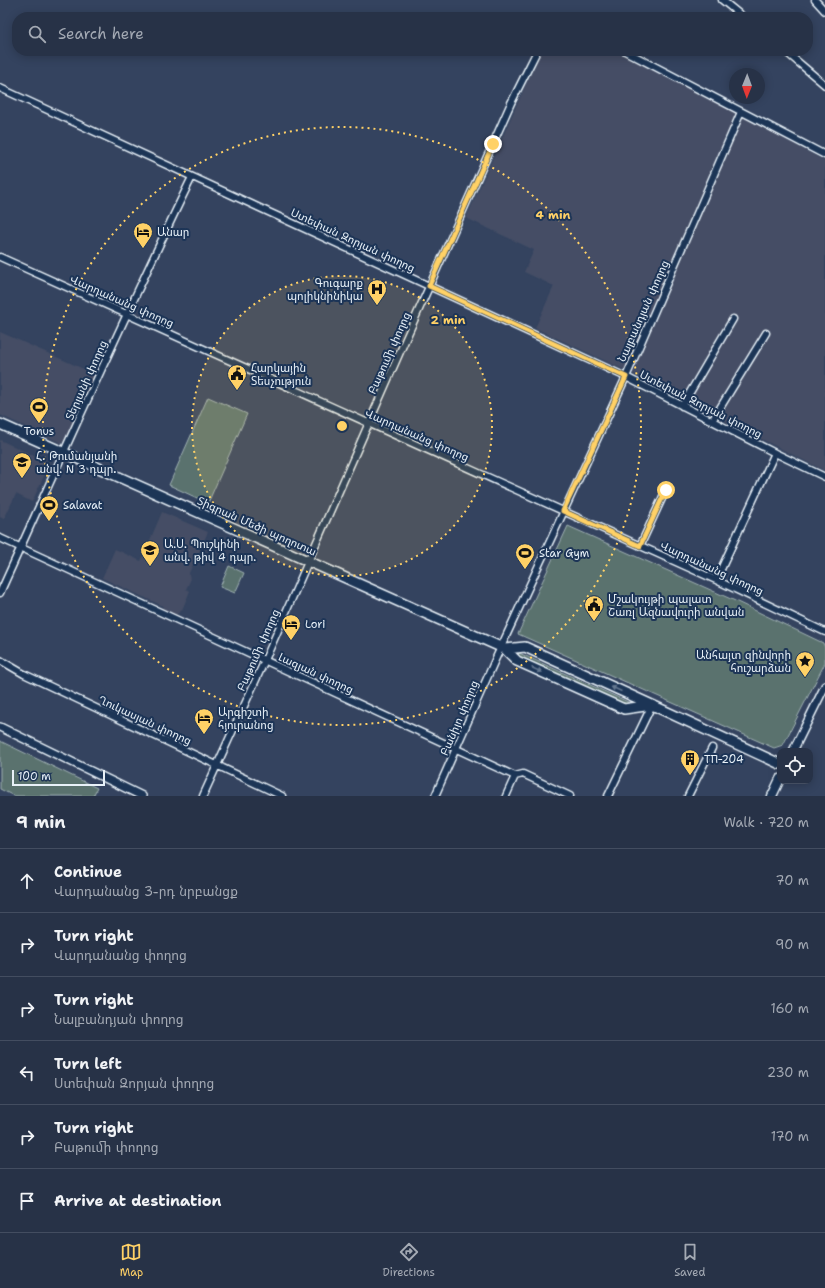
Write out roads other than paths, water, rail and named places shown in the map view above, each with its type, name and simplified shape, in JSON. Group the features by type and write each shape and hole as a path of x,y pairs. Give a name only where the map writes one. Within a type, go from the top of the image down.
{"main road":[{"name":"Տիգրան Մեծի պողոտա","path":"0,424 64,454 503,649 517,661 624,709 652,704"},
{"name":"Տիգրան Մեծի պողոտա","path":"503,649 525,647 777,763"},
{"path":"772,796 778,784"}],"street":[{"path":"722,0 737,12"},
{"path":"815,0 825,10"},
{"name":"Բաթումի փողոց","path":"203,796 218,766 265,660 429,286 511,103 534,56"},
{"path":"635,56 825,155"},
{"path":"791,56 825,85"},
{"name":"Ստեփան Զորյան փողոց","path":"0,88 626,377 825,477"},
{"name":"Նալբանդյան փողոց","path":"503,649 563,511 626,377 741,112"},
{"name":"Տերյանի փողոց","path":"0,593 126,314 192,177"},
{"name":"Վարդանանց փողոց","path":"0,257 716,580 825,632"},
{"path":"682,406 733,319"},
{"path":"712,421 766,333"},
{"path":"716,580 775,453"},
{"path":"640,546 666,490"},
{"name":"Լազյան փողոց","path":"0,538 515,776 520,774 528,775 570,796"},
{"name":"Բանիյո փողոց","path":"435,796 503,649"},
{"name":"Ղուկասյան փողոց","path":"0,660 24,674 282,796"},
{"path":"794,748 825,686"},
{"path":"608,796 652,704"},
{"path":"0,728 142,796"},
{"path":"688,796 712,748"},
{"path":"506,796 515,776"}],"place":[{"name":"Անար","path":"143,249"},
{"name":"Գուգարք պոլիկնինիկա","path":"377,306"},
{"name":"Հարկային Տեսչություն","path":"237,391"},
{"name":"Tonus","path":"39,424"},
{"name":"Հ. Թումանյանի անվ. N 3 դպր.","path":"22,479"},
{"name":"Salavat","path":"49,522"},
{"name":"Ա.Ս. Պուշկինի անվ. թիվ 4 դպր.","path":"150,567"},
{"name":"Star Gym","path":"525,570"},
{"name":"Մշակույթի պալատ Շառլ Ազնավուրի անվան","path":"594,622"},
{"name":"Lori","path":"291,641"},
{"name":"Անհայտ զինվորի հուշարձան","path":"805,678"},
{"name":"Արգիշտի հյուրանոց","path":"204,735"},
{"name":"ТП-204","path":"690,776"}]}
